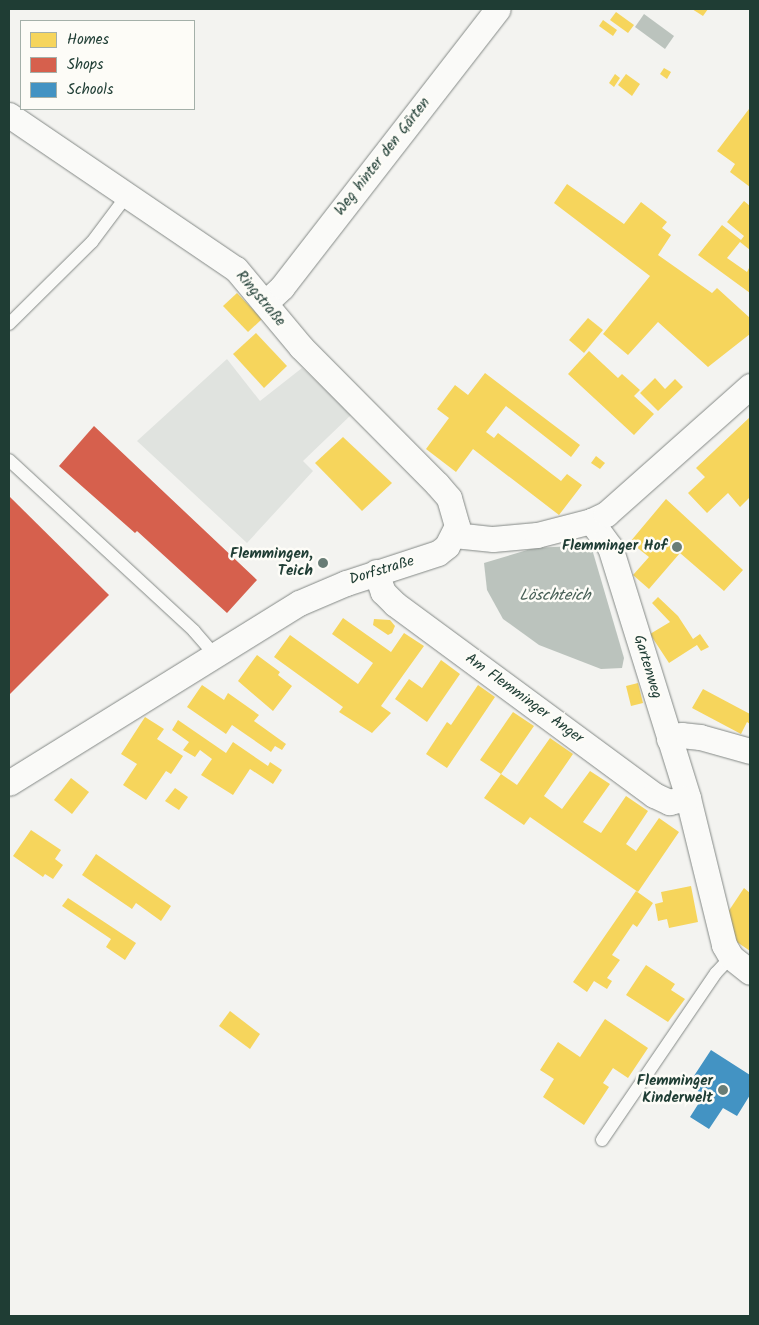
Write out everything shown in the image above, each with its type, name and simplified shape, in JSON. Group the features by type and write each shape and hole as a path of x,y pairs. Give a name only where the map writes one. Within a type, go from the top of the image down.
{"street":[{"name":"Weg hinter den Gärten","path":"265,303 282,287 498,9"},
{"name":"Ringstraße","path":"9,115 215,252 250,283 301,347 449,498 455,512 454,535"},
{"path":"454,535 513,537 591,521 619,505 750,386"},
{"name":"Gartenweg","path":"591,521 610,547 669,739"},
{"name":"Dorfstraße","path":"9,783 319,593 376,572 438,553 454,535"},
{"name":"Am Flemminger Anger","path":"376,572 383,592 395,604 654,794 670,802 688,798"},
{"path":"750,751 700,737 681,735 669,739 688,798 719,930 731,957 750,972"}],"lane":[{"path":"9,324 92,242 128,194"},
{"path":"9,460 194,631 215,655"},
{"path":"602,1140 716,973 731,957"}],"shaded area":[{"path":"227,359 260,401 302,368 352,414 303,461 313,471 247,543 137,441"}],"water":[{"path":"644,14 674,36 665,49 635,27"},
{"name":"Löschteich","path":"573,546 592,549 624,658 622,668 601,669 539,645 503,619 487,590 484,563 534,548"}],"building: Homes":[{"path":"692,9 708,9 703,16"},
{"path":"616,12 634,25 628,33 610,20"},
{"path":"603,20 617,30 613,36 599,26"},
{"path":"664,68 671,72 667,79 660,74"},
{"path":"615,74 620,78 614,87 609,83"},
{"path":"626,74 640,84 632,96 618,85"},
{"path":"749,109 750,187 730,172 735,164 717,151"},
{"path":"567,184 624,224 641,202 667,222 662,228 671,235 658,255 712,293 717,288 750,318 750,334 708,367 658,322 628,355 603,334 650,276 554,203"},
{"path":"744,201 750,206 750,250 740,242 727,258 747,272 750,266 750,293 698,255 722,225 741,240 744,236 727,222"},
{"path":"237,293 262,319 248,332 223,306"},
{"path":"588,318 603,330 584,353 569,340"},
{"path":"256,333 287,366 264,388 233,354"},
{"path":"589,351 618,378 622,374 640,390 634,396 654,414 634,435 568,374"},
{"path":"485,373 580,445 571,457 506,406 486,432 494,438 498,433 561,481 567,474 582,485 559,515 473,449 456,472 426,449 449,418 437,409 455,385 468,395"},
{"path":"655,378 665,389 675,379 683,387 658,411 640,393"},
{"path":"750,417 750,497 740,507 728,493 707,513 688,493 705,477 696,468"},
{"path":"343,437 392,483 362,511 315,463"},
{"path":"596,456 605,463 600,469 591,463"},
{"name":"Flemminger Hof","path":"666,499 743,570 724,591 680,553 649,589 633,575 649,557 630,542"},
{"path":"658,597 678,616 693,639 700,634 709,647 701,651 697,645 669,663 650,634 670,622 652,603"},
{"path":"343,618 391,652 404,633 424,646 381,706 391,713 372,733 339,712 343,707 274,657 290,635 358,684 373,663 332,634"},
{"path":"374,619 390,620 395,626 392,633 388,635 373,625"},
{"path":"257,655 280,672 278,675 292,686 273,711 238,681"},
{"path":"441,660 460,674 427,722 395,699 409,679 422,688"},
{"path":"638,683 643,703 631,706 626,686"},
{"path":"202,685 224,700 228,693 259,715 254,721 286,744 282,750 275,746 271,752 232,725 226,734 187,707"},
{"path":"478,685 495,697 447,768 426,754 447,722 451,725"},
{"path":"703,689 750,714 750,724 747,722 741,734 692,708"},
{"path":"513,712 534,726 501,774 480,760"},
{"path":"145,717 164,729 157,739 183,756 171,774 166,771 146,800 123,785 137,764 121,754"},
{"path":"178,720 226,753 233,742 268,766 270,762 282,770 273,784 250,769 233,795 201,775 212,759 200,750 195,757 183,750 189,742 172,730"},
{"path":"550,738 573,754 544,796 562,809 590,771 610,784 583,822 601,833 626,796 648,811 626,844 636,851 659,818 679,832 638,892 530,817 524,825 484,798 501,774 517,785"},
{"path":"71,778 89,792 72,814 54,800"},
{"path":"175,788 188,797 179,810 165,801"},
{"path":"31,830 61,850 55,859 63,865 53,879 45,874 43,877 13,856"},
{"path":"96,854 171,906 161,921 136,903 132,909 82,875"},
{"path":"691,886 698,922 669,928 667,919 658,921 655,904 663,902 661,892"},
{"path":"744,888 750,893 750,951 737,942 728,912"},
{"path":"636,891 653,903 637,927 633,924 612,955 620,960 607,978 612,981 607,989 594,981 587,992 573,982"},
{"path":"68,898 136,943 125,960 106,947 111,939 62,906"},
{"path":"646,965 675,984 671,990 685,999 668,1022 626,995"},
{"path":"230,1011 260,1034 250,1049 219,1026"},
{"path":"605,1019 648,1048 628,1078 613,1068 603,1083 609,1087 584,1125 543,1097 554,1079 540,1070 558,1042 580,1057"}],"building: Shops":[{"path":"94,426 257,580 227,613 137,531 135,533 59,466"},
{"path":"9,496 109,595 9,695"}],"building: Schools":[{"name":"Flemminger Kinderwelt","path":"711,1050 750,1075 750,1095 737,1116 723,1108 709,1129 690,1117 704,1095 688,1085"}],"place":[{"name":"Flemminger Hof","path":"677,547"},
{"name":"Flemmingen, Teich","path":"323,563"},
{"name":"Flemminger Kinderwelt","path":"723,1090"}]}
